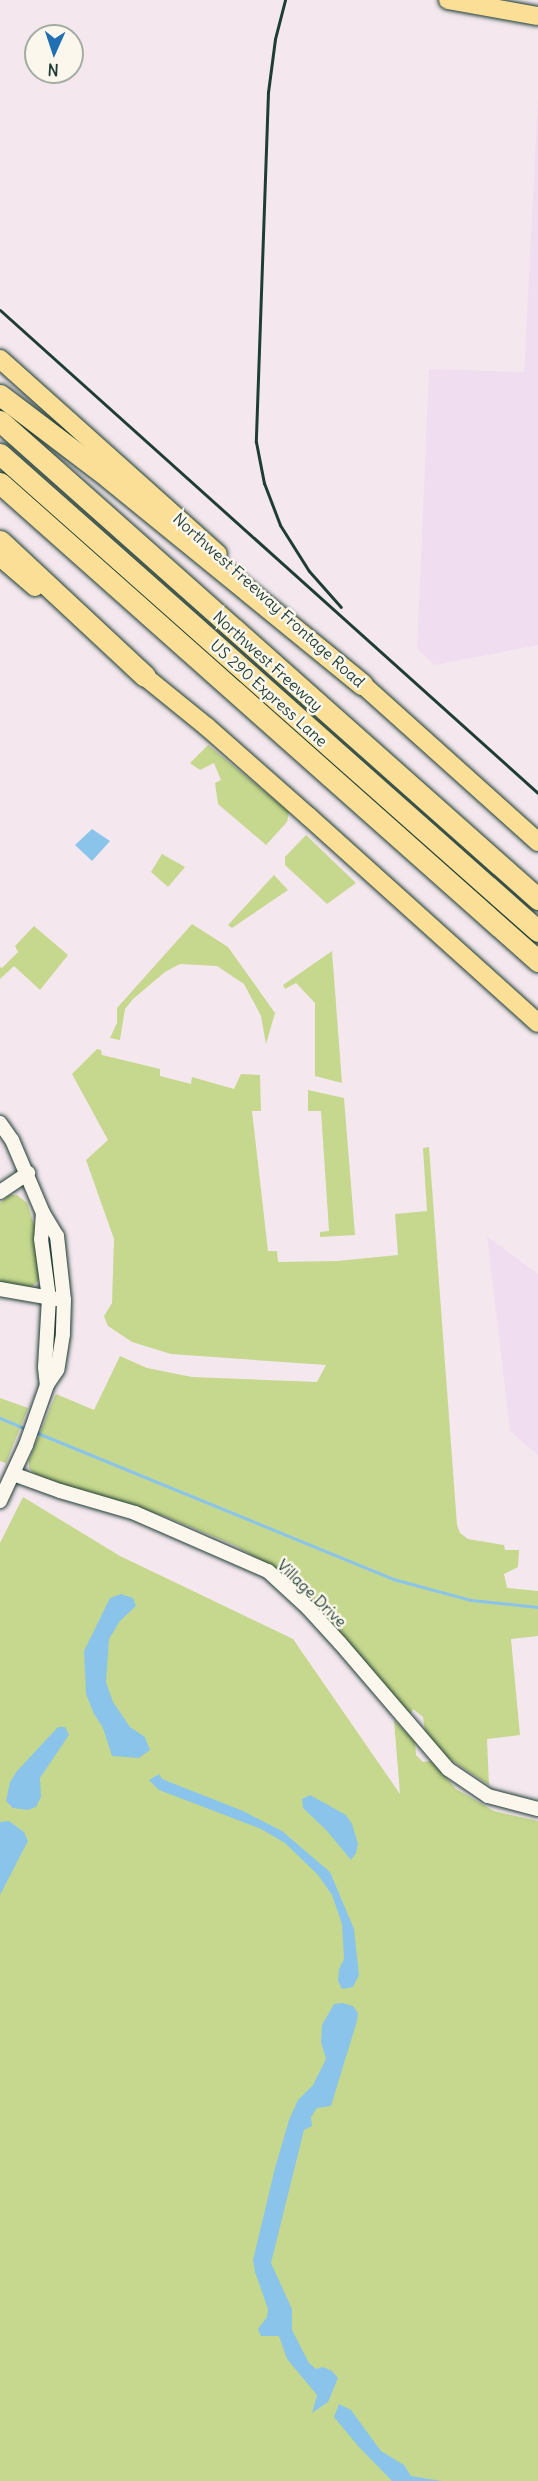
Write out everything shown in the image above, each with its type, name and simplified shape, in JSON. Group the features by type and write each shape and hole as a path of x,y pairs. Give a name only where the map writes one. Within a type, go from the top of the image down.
{"highway":[{"path":"0,395 108,477 362,684"},
{"name":"Northwest Freeway","path":"0,421 538,899"},
{"name":"US 290 Express Lane","path":"0,454 538,931"},
{"path":"0,483 538,961"},
{"path":"0,541 145,676"}],"main road":[{"path":"448,0 538,16"},
{"name":"Northwest Freeway Frontage Road","path":"0,359 538,842"},
{"path":"0,557 145,676 308,816 538,1023"}],"street":[{"path":"0,1123 28,1173 44,1213 57,1236 64,1300 63,1334 57,1370 47,1385 38,1417 0,1501"},
{"path":"0,1192 28,1173"},
{"path":"44,1213 41,1239 49,1298 45,1367 47,1385"},
{"path":"0,1289 64,1300"},
{"name":"Village Drive","path":"13,1474 135,1514 268,1571 334,1636 448,1769 488,1796 507,1803 538,1809"}],"shaded area":[{"path":"538,98 538,645 435,665 417,649 429,369 524,372"},
{"path":"487,1236 538,1274 538,1455 510,1431"}],"green space":[{"path":"208,745 289,812 287,822 266,845 218,804 215,783 221,780 214,763 200,770 190,763"},
{"path":"306,835 356,883 327,904 285,865 285,857"},
{"path":"162,854 185,867 168,887 151,872"},
{"path":"274,875 288,890 232,928 228,925"},
{"path":"192,924 228,947 275,1013 266,1044 261,1016 244,984 217,966 180,964 165,972 133,999 125,1009 120,1040 110,1038 117,1023 117,1008"},
{"path":"34,926 68,955 40,990 14,966 0,979 0,967 2,968 18,952 15,946"},
{"path":"332,951 342,1083 315,1076 315,1003 296,983 285,989 283,985"},
{"path":"97,1049 101,1050 102,1055 160,1069 160,1076 191,1084 192,1077 234,1089 241,1074 260,1075 261,1111 252,1111 268,1251 277,1251 278,1262 337,1261 398,1255 395,1214 427,1211 423,1148 429,1147 457,1525 460,1533 468,1539 504,1545 505,1550 519,1550 518,1567 504,1574 507,1588 538,1591 538,1636 511,1639 520,1735 487,1739 489,1785 448,1758 425,1732 423,1717 413,1709 411,1713 407,1713 301,1589 278,1570 234,1545 164,1516 55,1482 35,1474 29,1468 29,1460 56,1394 94,1410 120,1356 147,1368 192,1377 317,1382 326,1365 171,1354 132,1342 108,1326 104,1316 112,1303 114,1239 86,1160 108,1140 72,1074"},
{"path":"308,1090 344,1098 355,1235 320,1237 320,1232 329,1231 321,1111 308,1111"},
{"path":"10,1195 17,1195 27,1203 35,1228 41,1258 41,1278 32,1287 0,1282 0,1203"},
{"path":"0,1398 28,1408 6,1463 0,1461"},
{"path":"23,1497 120,1556 293,1639 400,1794 394,1720 415,1742 416,1755 423,1762 431,1761 456,1789 494,1811 538,1821 538,2481 0,2481 0,1543"}],"water":[{"path":"92,829 110,841 92,861 75,845"},
{"path":"121,1594 133,1598 136,1606 120,1621 109,1639 106,1682 113,1702 130,1727 145,1737 150,1750 139,1758 112,1756 103,1728 86,1694 84,1651 110,1598"},
{"path":"58,1727 65,1727 69,1735 40,1778 41,1797 36,1807 28,1810 13,1808 6,1801 10,1782 17,1771"},
{"path":"159,1774 162,1779 243,1811 282,1831 330,1872 354,1929 359,1975 353,1987 342,1989 338,1981 339,1969 344,1959 342,1924 332,1895 318,1875 285,1843 261,1829 159,1790 149,1780"},
{"path":"310,1795 346,1815 352,1824 358,1844 351,1860 327,1831 303,1808 302,1799"},
{"path":"9,1821 24,1832 28,1841 0,1895 0,1822"},
{"path":"342,2003 353,2006 358,2013 357,2021 331,2106 317,2108 311,2117 312,2126 304,2130 271,2263 292,2309 292,2330 309,2363 316,2369 323,2367 332,2371 338,2378 328,2402 312,2413 317,2395 287,2359 279,2336 261,2336 258,2329 267,2317 268,2309 253,2260 289,2120 298,2100 313,2085 326,2059 321,2042 322,2025 334,2004"},
{"path":"339,2404 351,2410 381,2451 404,2465 411,2476 442,2481 392,2481 334,2417"}],"waterway":[{"path":"0,1418 26,1429"},
{"path":"35,1432 393,1579 471,1600 538,1607"}],"railway":[{"path":"285,0 275,39 268,92 256,442 264,483 280,525 309,571 341,607"},
{"path":"0,310 538,793"}]}
